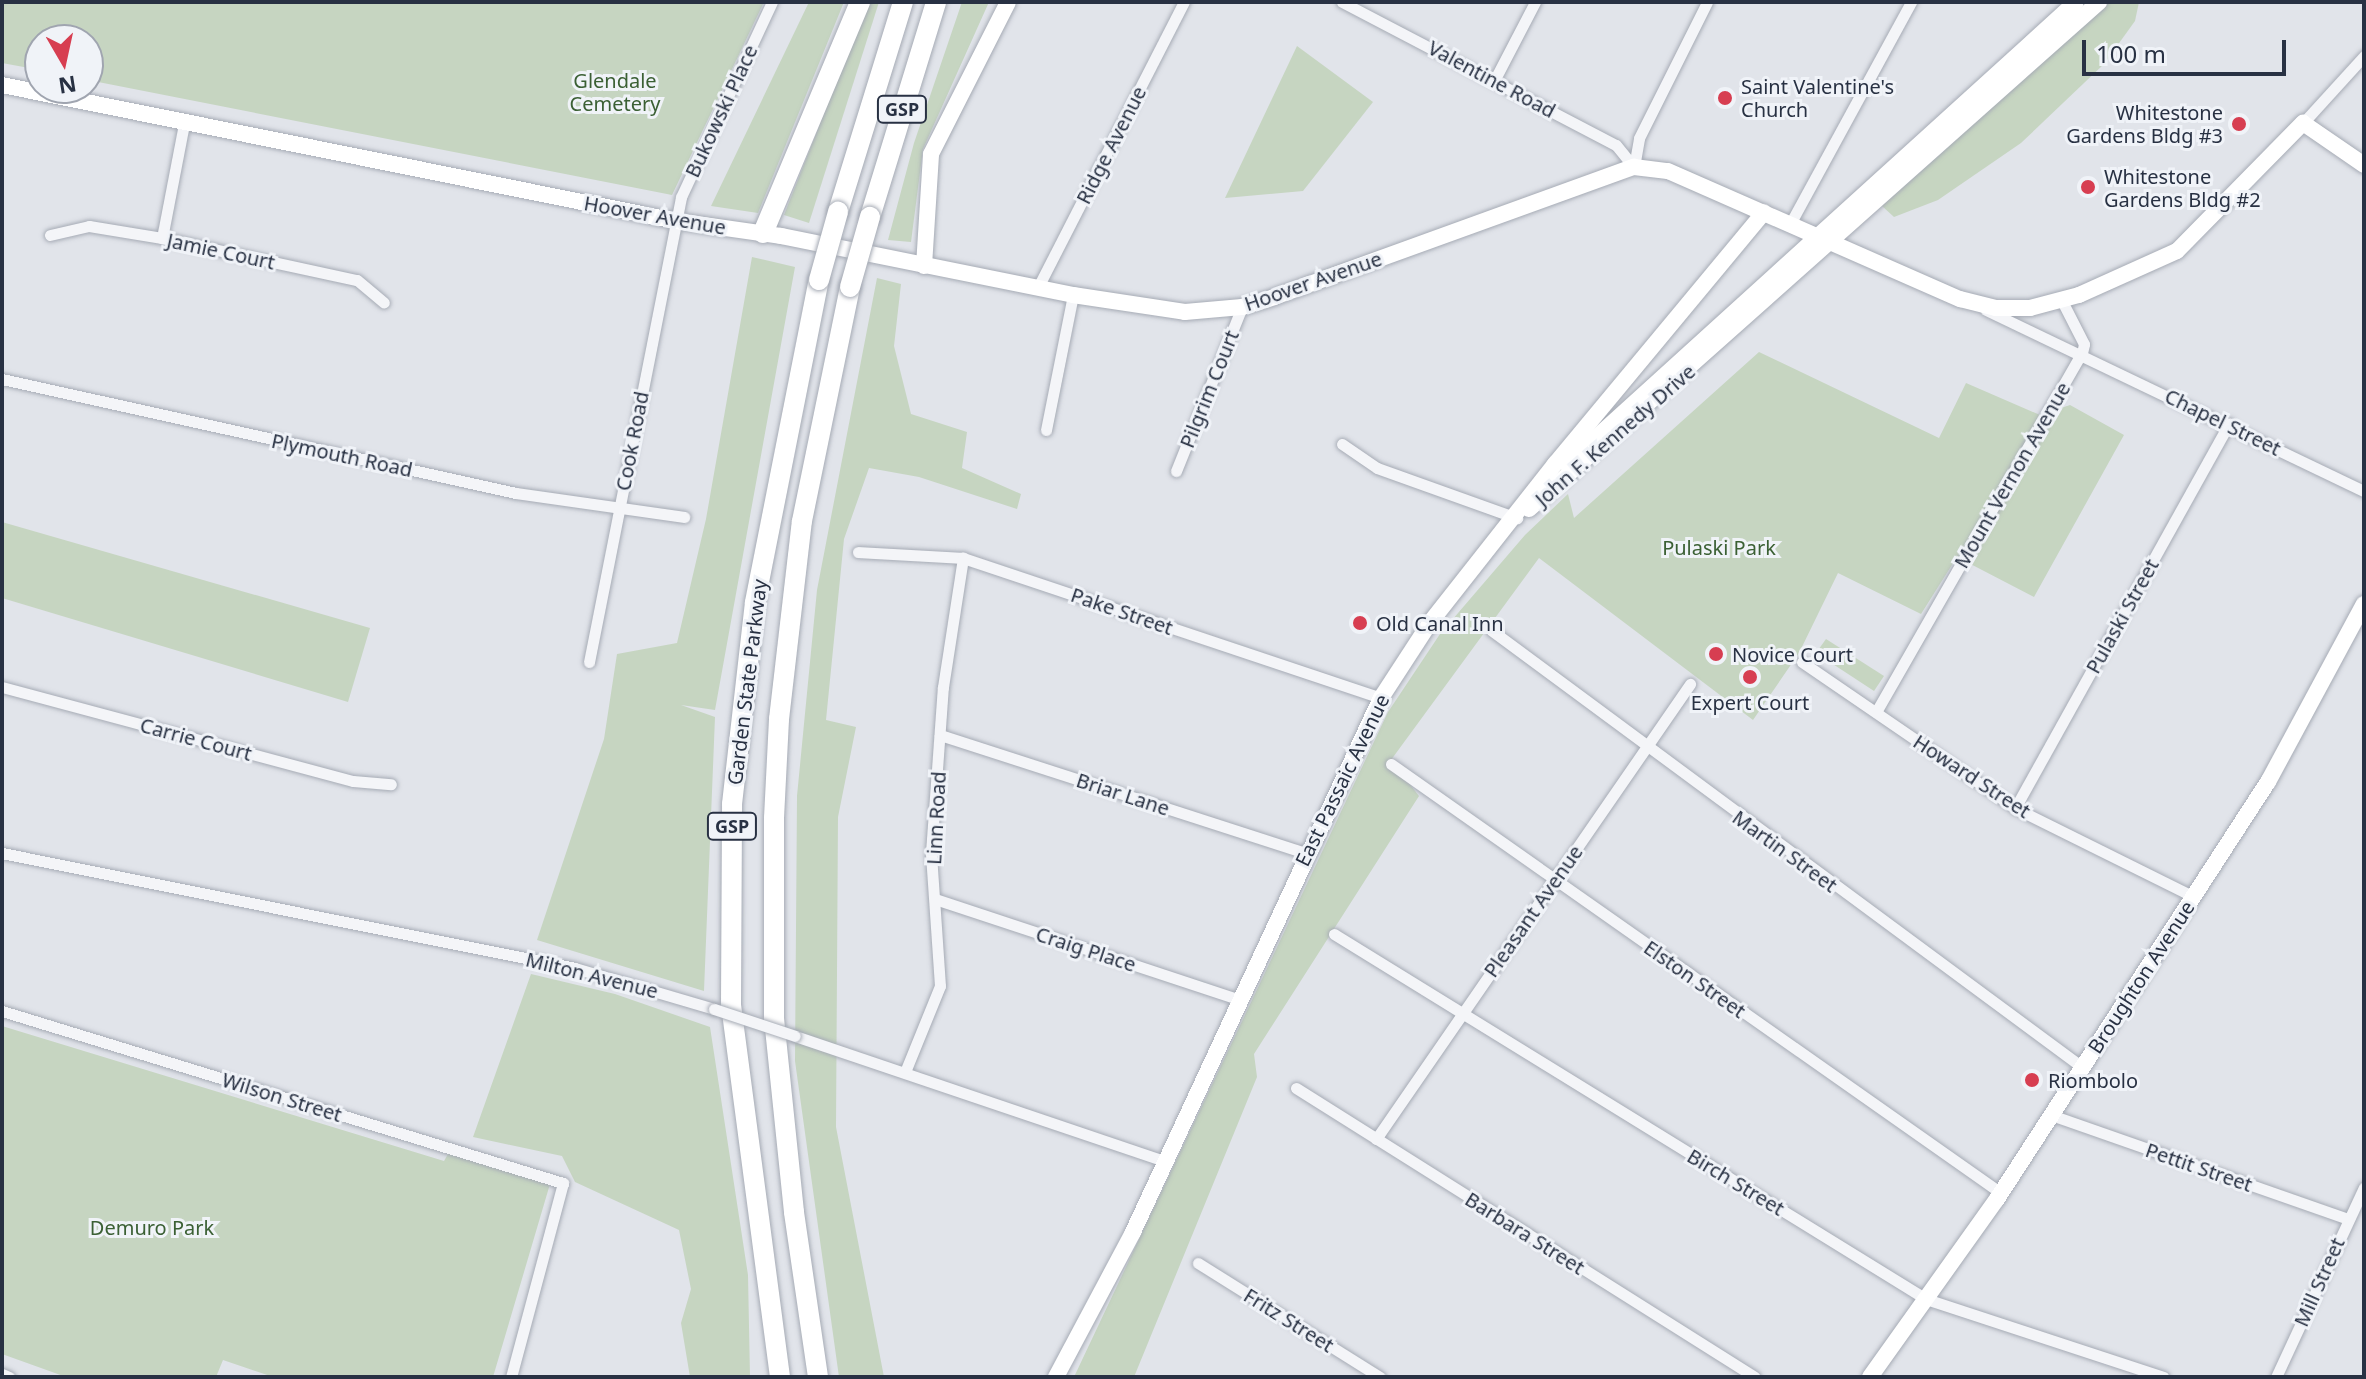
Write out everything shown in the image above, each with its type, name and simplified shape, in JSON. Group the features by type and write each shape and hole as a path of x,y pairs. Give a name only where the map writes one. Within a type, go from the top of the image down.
{"highway":[{"path":"763,233 860,2"},
{"name":"Garden State Parkway","path":"780,1377 731,1005 732,804 755,602 819,280 903,2"},
{"name":"Garden State Parkway","path":"818,1377 794,1212 774,1018 774,818 779,719 802,521 850,287 936,2"}],"street":[{"name":"Bukowski Place","path":"676,221 681,197 772,2"},
{"path":"924,266 931,154 1008,2"},
{"name":"Ridge Avenue","path":"1038,287 1184,2"},
{"path":"1495,79 1535,2"},
{"path":"1634,167 1639,138 1707,2"},
{"path":"1790,224 1911,2"},
{"name":"John F. Kennedy Drive","path":"1825,239 2076,2"},
{"name":"John F. Kennedy Drive","path":"1518,518 1560,471 2099,2"},
{"name":"Valentine Road","path":"1348,3 1616,145 1634,167"},
{"name":"Hoover Avenue","path":"2,85 676,221 763,233 1161,311 1242,307 1634,167 1668,171 1960,299 2015,309 2062,301 2177,251 2364,56"},
{"path":"2303,123 2364,165"},
{"path":"162,238 184,124"},
{"name":"East Passaic Avenue","path":"1056,1377 1165,1161 1306,853 1381,698 1429,624 1518,518 1555,464 1764,212"},
{"name":"Cook Road","path":"589,662 676,221"},
{"name":"Jamie Court","path":"50,235 89,226 162,238 357,280 384,303"},
{"path":"1046,430 1073,295"},
{"path":"1960,299 2082,353 2084,344 2062,301"},
{"name":"Pilgrim Court","path":"1176,471 1242,307"},
{"name":"Chapel Street","path":"2082,353 2364,491"},
{"name":"Mount Vernon Avenue","path":"1876,712 2082,353"},
{"name":"Plymouth Road","path":"2,379 516,493 684,517"},
{"name":"Pulaski Street","path":"2015,808 2229,424"},
{"path":"1342,444 1377,468 1518,518"},
{"name":"Pake Street","path":"858,552 963,558 1381,698"},
{"name":"Linn Road","path":"905,1072 940,986 931,853 940,735 963,558"},
{"name":"Broughton Avenue","path":"1870,1377 2001,1193 2268,782 2364,604"},
{"name":"Martin Street","path":"1491,630 1645,749 2082,1067"},
{"name":"Howard Street","path":"1802,662 2015,808 2194,897"},
{"name":"Pleasant Avenue","path":"1376,1139 1690,684"},
{"name":"Carrie Court","path":"2,687 353,781 391,784"},
{"name":"Briar Lane","path":"940,735 1306,853"},
{"name":"Elston Street","path":"1391,764 2001,1193"},
{"name":"Milton Avenue","path":"2,853 575,968 714,1009 1165,1161"},
{"name":"Craig Place","path":"935,899 1238,999"},
{"name":"Birch Street","path":"1334,934 1926,1299 2163,1377"},
{"name":"Wilson Street","path":"2,1011 563,1183 511,1377"},
{"name":"Barbara Street","path":"1296,1088 1755,1377"},
{"name":"Pettit Street","path":"2051,1115 2348,1219"},
{"name":"Mill Street","path":"2276,1377 2364,1187"},
{"name":"Fritz Street","path":"1198,1263 1380,1377"},
{"path":"2,1374 9,1377"}],"green space":[{"name":"Glendale Cemetery","path":"2,2 764,2 672,195 104,83 104,24 24,24 24,67 2,63"},
{"path":"809,2 844,2 758,213 711,206"},
{"path":"868,2 879,2 809,223 784,215"},
{"path":"962,2 989,2 923,149 911,242 888,240 914,143"},
{"path":"2110,2 2139,2 2135,21 2104,64 2021,143 1938,200 1894,217 1882,206"},
{"path":"1297,46 1373,102 1303,191 1225,198"},
{"path":"752,257 795,267 715,710 681,705 715,717 704,991 537,940 604,739 617,654 677,643 706,519"},
{"path":"877,278 901,284 894,346 911,414 967,432 962,468 1021,494 1017,509 919,477 869,468 844,539 826,720 856,727 838,817 836,1127 884,1377 839,1377 795,1061 797,796 817,590"},
{"name":"Pulaski Park","path":"1759,352 1939,438 1966,383 2040,415 2070,405 2124,435 2034,597 1957,557 1921,614 1838,573 1799,653 1753,720 1539,558 1391,760 1419,796 1254,1054 1257,1077 1134,1377 1074,1377 1388,712 1440,634 1525,535 1568,494 1574,518"},
{"path":"2,522 370,628 348,702 2,598"},
{"path":"1826,639 1884,676 1874,691 1816,653"},
{"path":"531,974 615,994 710,1027 748,1275 750,1377 690,1377 681,1323 691,1289 679,1230 575,1182 562,1156 473,1137"},
{"name":"Demuro Park","path":"2,1026 444,1161 448,1154 550,1184 493,1377 273,1377 223,1360 216,1377 66,1377 2,1354"}],"place":[{"name":"Saint Valentine's Church","path":"1725,98"},
{"name":"Whitestone Gardens Bldg #3","path":"2239,124"},
{"name":"Whitestone Gardens Bldg #2","path":"2088,187"},
{"name":"Old Canal Inn","path":"1360,623"},
{"name":"Novice Court","path":"1716,654"},
{"name":"Expert Court","path":"1750,677"},
{"name":"Riombolo","path":"2032,1080"}]}
